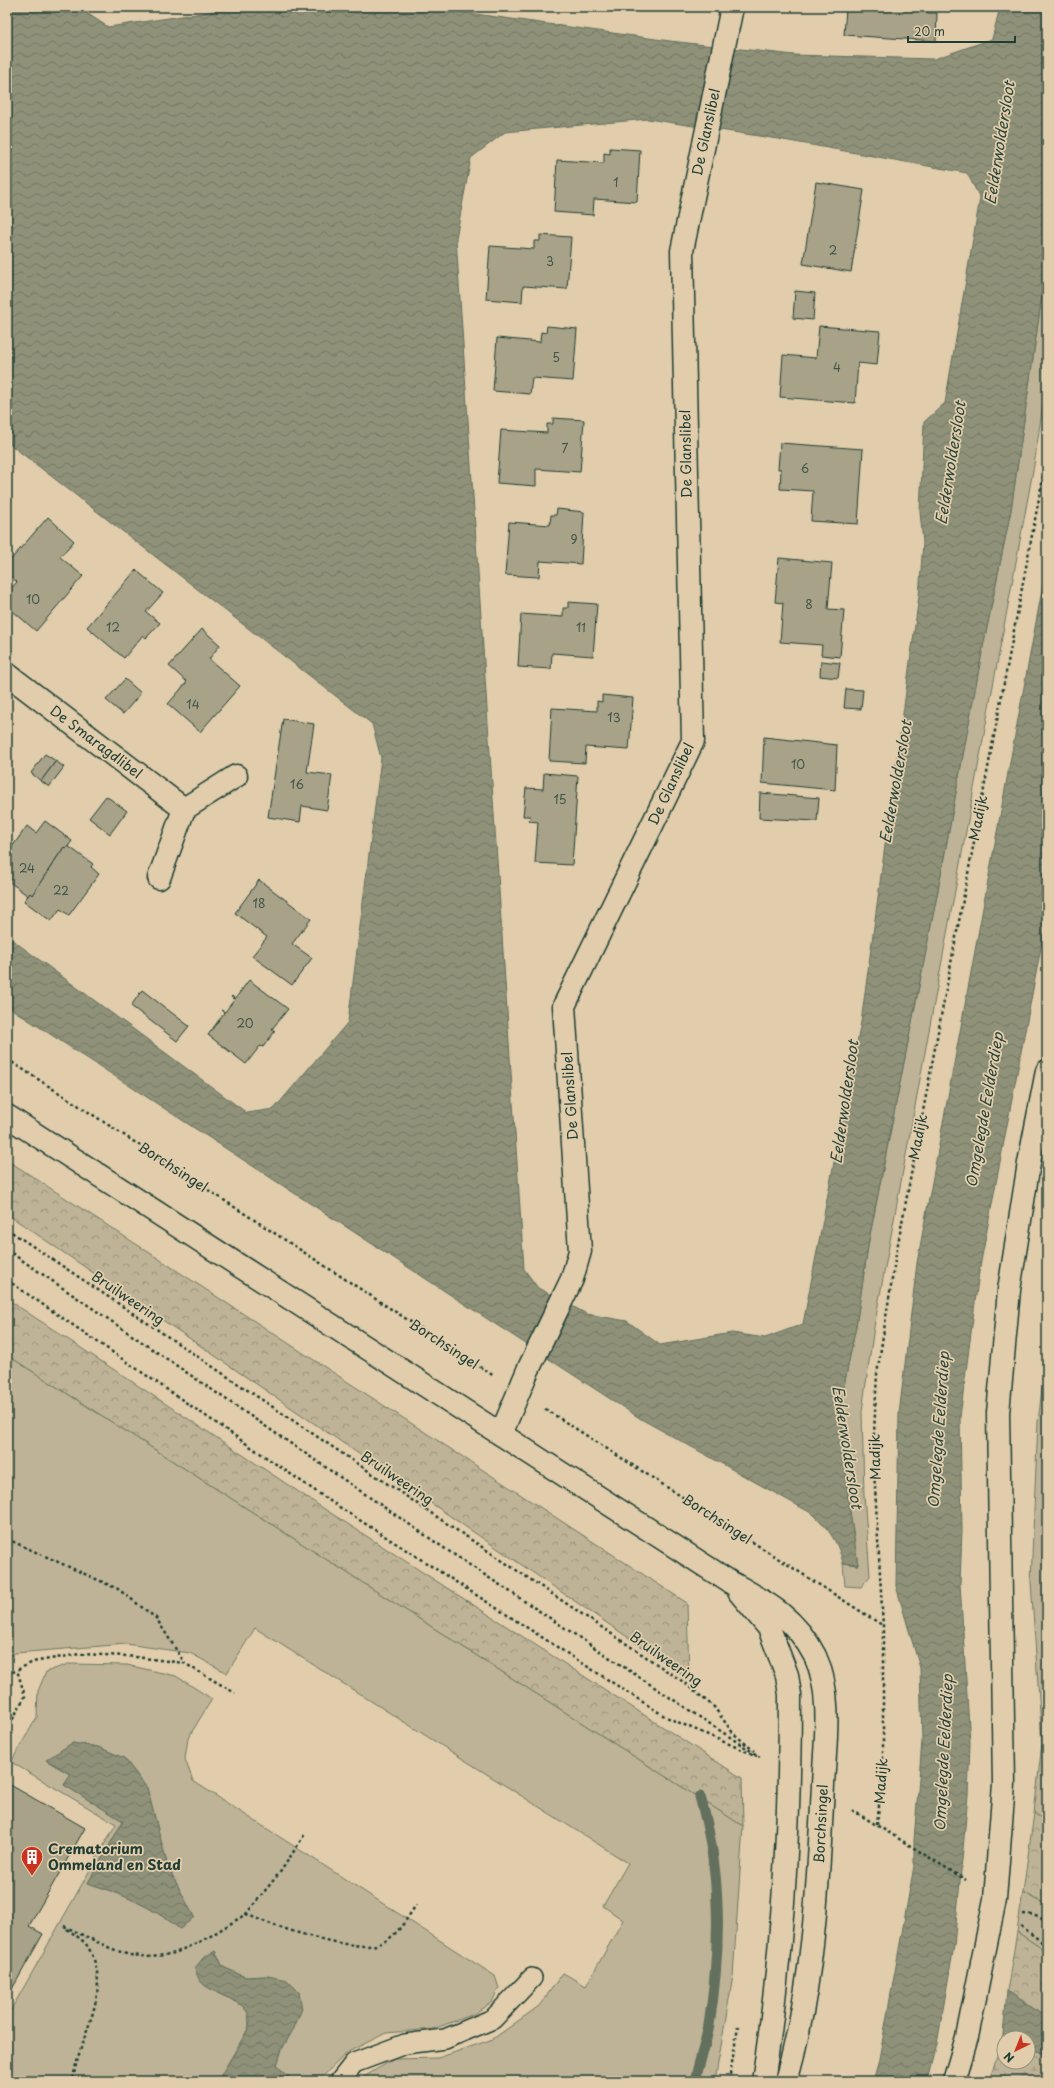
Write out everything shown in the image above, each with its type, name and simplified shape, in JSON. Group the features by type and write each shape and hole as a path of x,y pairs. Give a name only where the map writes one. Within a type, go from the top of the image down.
{"street":[{"name":"De Glanslibel","path":"501,1434 528,1370 572,1279 580,1252 564,1006 693,741 682,251 732,7"},
{"name":"De Smaragdlibel","path":"7,674 184,809"},
{"path":"159,878 184,809 236,776"},
{"path":"954,2081 967,2037 994,1899 1004,1784 998,1413 1009,1290 1029,1163 1047,1071"},
{"name":"Borchsingel","path":"7,1116 730,1582 771,1604 788,1619 804,1638 815,1657 822,1676 825,1707 825,1743 820,1854 814,1935 799,2037 786,2081"},
{"name":"Borchsingel","path":"730,1582 769,1628 787,1675 790,1694 786,1842 780,1951 777,1986 763,2081"}],"lane":[{"path":"340,2081 354,2063 405,2044 445,2039 493,2019 532,1978"}],"path":[{"name":"Madijk","path":"972,1883 877,1825 884,1764 883,1626 873,1453 877,1374 896,1254 1047,456"},
{"name":"Borchsingel","path":"7,1059 519,1392 883,1626"},
{"name":"Bruilweering","path":"7,1229 682,1681 714,1707 733,1733 763,1759"},
{"name":"Bruilweering","path":"7,1250 438,1544 763,1759"},
{"path":"7,1280 330,1501 659,1712 763,1759"},
{"path":"7,1539 118,1590 156,1618 184,1662"},
{"path":"7,1674 32,1662 80,1654 127,1656 184,1662 235,1693"},
{"path":"7,1730 25,1696 17,1670"},
{"path":"73,2081 80,2047 95,2008 99,1975 88,1946 64,1926 110,1948 128,1954 152,1957 175,1953 209,1936 246,1914 281,1871 305,1834"},
{"path":"246,1914 264,1922 302,1934 352,1945 376,1945 400,1929 416,1905"},
{"path":"1018,1913 1033,1915 1047,1921"},
{"path":"1017,1921 1020,1926 1047,1946"}],"green space":[{"path":"1047,261 1047,377 1034,465 874,1327 862,1411 864,1494 870,1576 861,1587 845,1586 843,1563 858,1565 848,1499 841,1401 856,1326 869,1240 938,890 983,647 1011,510"},
{"path":"7,1160 687,1603 689,1679 7,1214"},
{"path":"7,1299 326,1510 742,1778 743,1826 7,1355"},
{"path":"1047,1348 1047,1822 1034,1813 1042,1743 1031,1582 1038,1422"},
{"path":"7,1355 743,1826 733,1976 715,2081 357,2081 394,2059 438,2058 493,2039 539,2006 563,1973 586,1986 623,1920 603,1906 628,1863 255,1628 227,1673 190,1653 126,1644 15,1653 7,1658"},
{"path":"68,1664 127,1665 176,1676 212,1699 188,1738 185,1759 193,1781 495,1976 499,1988 492,2002 474,2014 433,2029 386,2033 348,2052 318,2081 299,2081 291,2078 277,2065 282,2049 294,2028 268,1976 245,1977 223,1967 215,1951 217,1993 241,2004 248,2013 249,2027 220,2077 222,2081 7,2081 7,2009 11,2010 116,1824 11,1762 37,1717 38,1691 46,1672","holes":["72,1743 98,1747 124,1758 147,1788 168,1867 194,1917 180,1929 137,1902 88,1883 123,1821 64,1785 71,1775 47,1761"]},
{"path":"1034,1813 1047,1822 1047,1905 1023,1892"},
{"path":"1023,1892 1047,1905 1047,1952 1017,1932"},
{"path":"1017,1932 1047,1952 1047,2016 1007,1991"},
{"path":"1036,2050 1047,2055 1047,2081 990,2081 996,2060 996,2070 1036,2070"}],"water":[{"path":"7,7 82,7 82,10 108,27 243,7 425,7 670,41 794,55 934,59 992,39 1000,7 1047,7 1047,261 1011,510 983,647 938,890 869,1240 856,1326 841,1401 848,1499 858,1565 843,1563 836,1542 824,1525 813,1514 641,1419 7,1006 7,936 247,1113 274,1109 348,1022 381,758 372,724 7,442","holes":["648,119 778,139 967,173 980,198 945,403 924,422 920,512 923,543 919,596 861,1022 803,1324 765,1338 732,1333 660,1345 627,1321 587,1314 538,1288 524,1269 456,238 471,158 505,132"]},
{"name":"Omgelegde Eelderdiep","path":"1047,563 1047,916 979,1272 960,1417 962,1530 960,1584 970,1743 968,1795 954,1946 937,2044 928,2081 873,2081 879,2060 914,1866 914,1840 922,1741 920,1668 896,1586 899,1414 917,1263"},
{"path":"72,1743 98,1747 124,1758 147,1788 168,1867 194,1917 180,1929 137,1902 88,1883 123,1821 64,1785 71,1774 46,1760"},
{"path":"215,1951 223,1967 245,1977 268,1976 287,1980 299,1992 302,2009 294,2028 282,2049 277,2065 286,2076 295,2081 222,2081 220,2077 245,2035 250,2020 248,2012 242,2006 207,1987 199,1979 195,1968 203,1958"},
{"path":"1007,1991 1047,2016 1047,2055 1036,2050 1036,2030 1003,2030"}],"building":[{"path":"860,7 928,7 927,13 937,13 936,41 844,35 846,9 860,10"},
{"path":"610,148 640,150 637,202 594,199 593,215 554,212 557,160 604,163 604,153 610,154"},
{"path":"816,182 864,190 851,272 803,264"},
{"path":"540,235 571,237 567,289 523,286 522,302 486,299 490,246 534,249 534,241 540,241"},
{"path":"795,291 815,293 813,320 793,318"},
{"path":"547,326 577,329 573,381 532,378 530,394 493,391 497,338 540,342 541,332 546,333"},
{"path":"819,326 880,331 877,365 858,363 855,403 780,397 783,355 816,358"},
{"path":"553,418 584,420 580,472 536,469 536,486 497,483 501,430 547,433 547,424 553,424"},
{"path":"780,443 863,449 858,524 811,521 813,491 780,489 781,469 778,469"},
{"path":"557,509 584,512 581,564 540,561 539,577 505,575 509,522 550,525 551,515 556,515"},
{"path":"48,517 74,541 60,557 83,576 36,631 7,606 7,593 17,582 7,573 7,564"},
{"path":"779,558 832,563 828,609 844,610 840,657 821,655 822,645 780,642 783,603 775,602"},
{"path":"136,570 163,593 146,612 160,623 146,638 143,635 124,658 87,627"},
{"path":"568,602 597,604 593,656 552,653 551,669 518,667 521,614 563,617 563,608 568,608"},
{"path":"202,629 220,645 209,659 240,686 200,732 168,704 187,682 169,666"},
{"path":"821,661 840,663 838,678 820,676"},
{"path":"125,679 141,693 123,714 106,700"},
{"path":"846,689 863,690 861,709 844,708"},
{"path":"602,695 633,698 629,750 586,747 585,763 549,761 552,708 597,711 597,701 602,702"},
{"path":"283,719 314,724 307,772 332,775 327,810 302,806 300,822 268,817"},
{"path":"764,737 837,745 835,790 762,783"},
{"path":"45,754 56,761 41,781 31,773"},
{"path":"56,761 64,767 49,787 41,781"},
{"path":"544,773 578,776 572,865 535,863 538,822 529,821 530,816 523,816 526,788 543,789"},
{"path":"760,793 819,798 817,821 759,818"},
{"path":"106,796 127,811 110,834 89,818"},
{"path":"45,821 72,841 66,849 64,847 32,895 30,893 28,896 7,880 7,854 27,826 36,833"},
{"path":"68,846 93,864 91,867 99,874 69,915 60,909 51,921 24,901 30,893 32,895 64,847 66,849"},
{"path":"259,880 311,919 292,944 312,958 292,985 252,956 267,937 235,913"},
{"path":"249,980 288,1009 272,1029 275,1031 263,1047 260,1046 246,1064 208,1035 224,1013 221,1010 225,1012 234,1000 231,997 232,996 235,999"},
{"path":"142,990 189,1026 177,1041 131,1006"},
{"name":"Crematorium Ommeland en Stad","path":"7,1783 85,1828 29,1926 43,1934 7,1998"}],"waterway":[{"name":"Eelderwoldersloot","path":"695,2081 709,2025 716,1967 717,1939 716,1882 707,1825 700,1797"}],"place":[{"name":"Crematorium Ommeland en Stad","path":"32,1876"}]}
